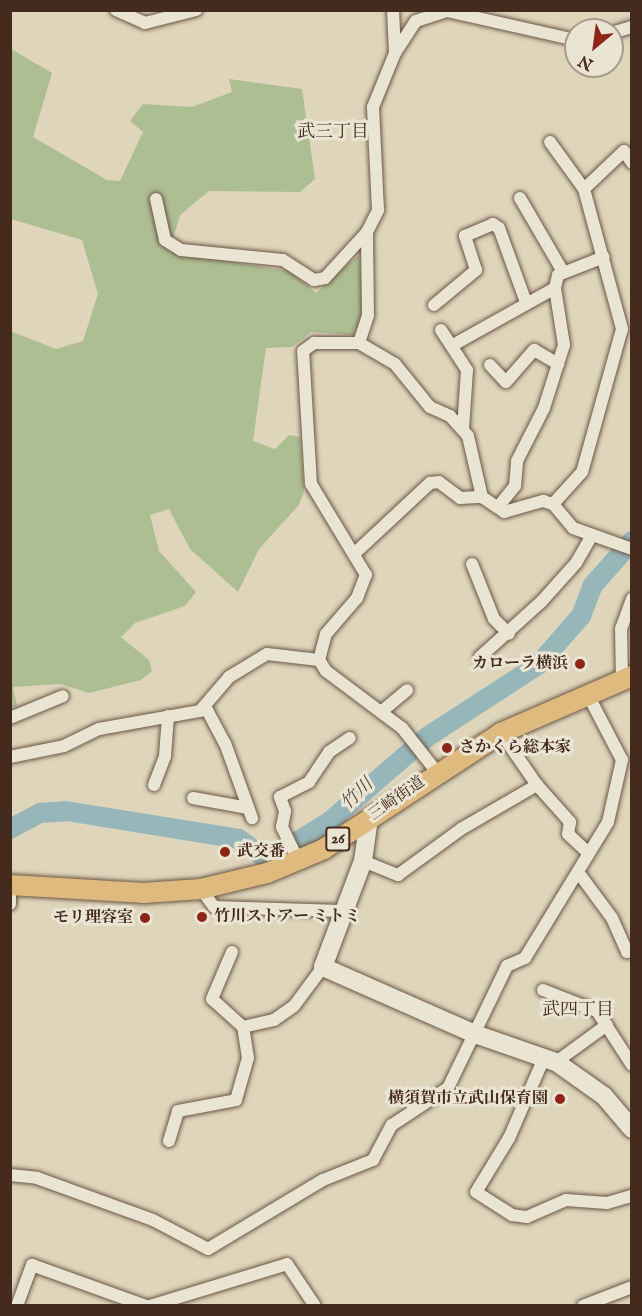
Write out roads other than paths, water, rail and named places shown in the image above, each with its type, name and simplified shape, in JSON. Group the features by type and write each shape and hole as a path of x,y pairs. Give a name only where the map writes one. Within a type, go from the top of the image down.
{"main road":[{"name":"三崎街道","path":"10,885 142,893 201,889 298,860 369,818 436,771 501,733 587,693 627,678"}],"street":[{"path":"116,10 145,23 196,10"},
{"path":"393,10 395,53"},
{"path":"156,199 165,240 182,250 283,261 314,280 325,278 367,232 378,210 373,107 395,53 416,21 447,11 564,37"},
{"path":"550,142 584,189 604,257 620,338 582,471 553,504"},
{"path":"584,189 624,151 632,163"},
{"path":"520,198 563,272"},
{"path":"434,305 476,270 465,236 493,224 526,302"},
{"path":"359,343 368,316 367,232"},
{"path":"453,345 526,302 555,288 563,272 604,257"},
{"path":"498,507 515,486 517,461 544,408 558,364 564,332 555,288"},
{"path":"441,330 453,345 468,376 463,428 482,497"},
{"path":"436,771 402,728 326,671 319,660 326,634 357,598 366,575 356,553 326,518 311,484 303,351 314,343 359,343 395,364 430,407 463,428"},
{"path":"490,365 506,382 534,350 558,364"},
{"path":"356,553 430,483 439,482 460,498 482,497 504,512 543,501 553,504 566,524 591,537 632,549"},
{"path":"480,657 509,634 576,563 591,537"},
{"path":"472,564 494,619 509,634"},
{"path":"627,678 621,629 632,599"},
{"path":"10,757 64,746 99,729 122,729 206,708 251,659 267,654 319,660"},
{"path":"381,712 407,690"},
{"path":"10,1175 37,1178 153,1220 208,1249 323,1180 373,1160 392,1125 448,1088 507,966 525,958 578,872 586,851 608,822 627,761 587,693"},
{"path":"10,718 63,696"},
{"path":"193,798 250,813 206,708"},
{"path":"154,785 165,756 168,716"},
{"path":"501,733 537,786 570,822 568,834 586,851"},
{"path":"298,860 282,827 285,811 280,798 309,782 329,752 350,738"},
{"path":"363,861 398,875 461,829 537,786"},
{"path":"243,1027 274,1020 294,1006 323,967 340,911 363,861 369,818"},
{"path":"578,872 612,918 627,952 632,950"},
{"path":"201,889 214,907 340,911"},
{"path":"10,897 10,904"},
{"path":"169,1141 178,1111 236,1101 248,1058 243,1027 212,999 232,952"},
{"path":"323,967 475,1034 550,1060 604,1096 632,1129"},
{"path":"543,990 597,1011 632,1065"},
{"path":"607,1024 550,1060 509,1138 476,1192 512,1215 527,1217 566,1200 607,1203 632,1196"},
{"path":"17,1305 32,1264 148,1305 287,1264 315,1305"},
{"path":"583,1305 632,1287"}],"waterway":[{"name":"竹川","path":"10,829 40,813 66,811 239,839 261,855 280,852 329,822 427,737 538,665 581,616 593,585 632,541"}],"place":[{"name":"カローラ横浜","path":"580,664"},
{"name":"さかくら総本家","path":"447,748"},
{"name":"武交番","path":"225,852"},
{"name":"竹川ストアー ミトミ","path":"202,917"},
{"name":"モリ理容室","path":"145,918"},
{"name":"横須賀市立武山保育園","path":"560,1099"}],"district":[{"name":"武三丁目","path":"333,133"},
{"name":"武四丁目","path":"578,1011"}]}
